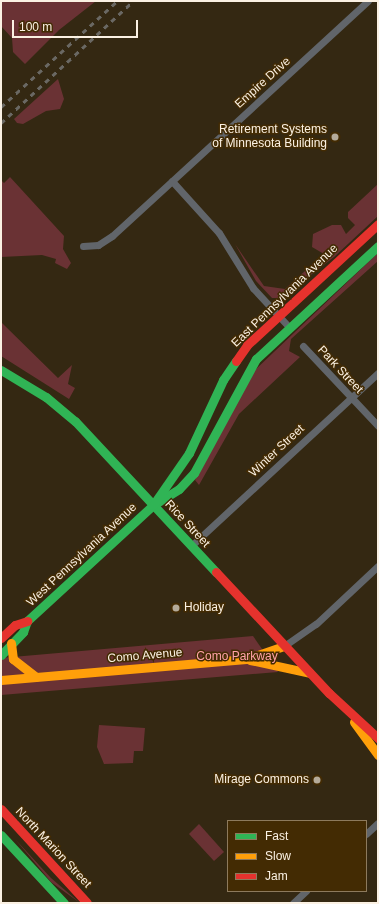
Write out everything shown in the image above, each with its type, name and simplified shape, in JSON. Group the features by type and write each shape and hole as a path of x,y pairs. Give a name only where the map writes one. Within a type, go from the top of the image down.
{"main road":[{"name":"East Pennsylvania Avenue","path":"153,505 194,443 231,366 278,316 378,224"},
{"name":"East Pennsylvania Avenue","path":"153,505 179,489 194,473 242,379 289,327 378,246"},
{"name":"Rice Street","path":"1,370 69,416 343,708 378,754"},
{"name":"West Pennsylvania Avenue","path":"1,655 23,632 27,622 153,505"},
{"name":"West Pennsylvania Avenue","path":"1,638 15,625 27,622"},
{"path":"11,643 13,659 36,677"},
{"name":"Como Avenue","path":"1,680 246,659 284,646"},
{"path":"246,659 310,673"},
{"name":"Rice Street","path":"343,708 378,738"},
{"name":"North Marion Street","path":"1,810 87,903"},
{"path":"13,824 1,835 64,903"}],"street":[{"name":"Empire Drive","path":"82,246 98,245 112,236 368,1"},
{"path":"172,181 219,233 253,288 289,327"},
{"name":"Park Street","path":"303,346 378,426"},
{"name":"Winter Street","path":"191,546 378,373"},
{"name":"Como Avenue","path":"284,646 316,624 378,566"},
{"path":"367,833 378,822"},
{"path":"293,903 305,892"}],"green space":[{"path":"1,1 96,1 59,30 25,64 13,52 12,38 1,26"},
{"path":"58,79 64,99 60,109 46,111 23,124 17,123 14,119"},
{"path":"10,177 64,236 63,249 71,263 67,269 55,263 56,259 42,255 1,257 1,180 4,183"},
{"path":"378,184 378,216 334,257 281,298 272,298 256,281 235,244 264,286 285,289 324,254 312,247 313,234 332,225 341,225 346,234 355,225 348,218 348,212"},
{"path":"378,253 378,261 291,339 289,351 300,357 239,414 199,485 195,480 252,373"},
{"path":"1,322 58,378 72,365 68,384 75,388 69,399 1,356"},
{"name":"Como Parkway","path":"253,636 278,672 1,695 1,658"},
{"path":"99,725 145,728 143,751 134,751 133,763 104,764 97,747"},
{"path":"199,824 224,852 214,861 189,834"},
{"path":"15,839 51,878 80,903 51,882"}],"railway":[{"path":"1,107 117,1"},
{"path":"1,123 133,1"}],"traffic: fast":[{"path":"155,504 179,489 194,473 256,359 378,246"},
{"path":"1,655 23,632 27,621 153,505 189,453 223,380 236,361"},
{"path":"1,370 46,397 75,421 216,572"},
{"path":"1,835 64,903"}],"traffic: slow":[{"path":"11,643 13,659 36,677"},
{"path":"1,680 246,659 284,646"},
{"path":"250,660 310,673"},
{"path":"354,722 378,755"}],"traffic: jam":[{"path":"236,361 247,345 378,224"},
{"path":"216,572 329,693 378,738"},
{"path":"1,638 15,625 27,621"},
{"path":"1,809 87,903"}],"place":[{"name":"Retirement Systems of Minnesota Building","path":"335,137"},
{"name":"Holiday","path":"176,608"},
{"name":"Mirage Commons","path":"317,780"}]}
